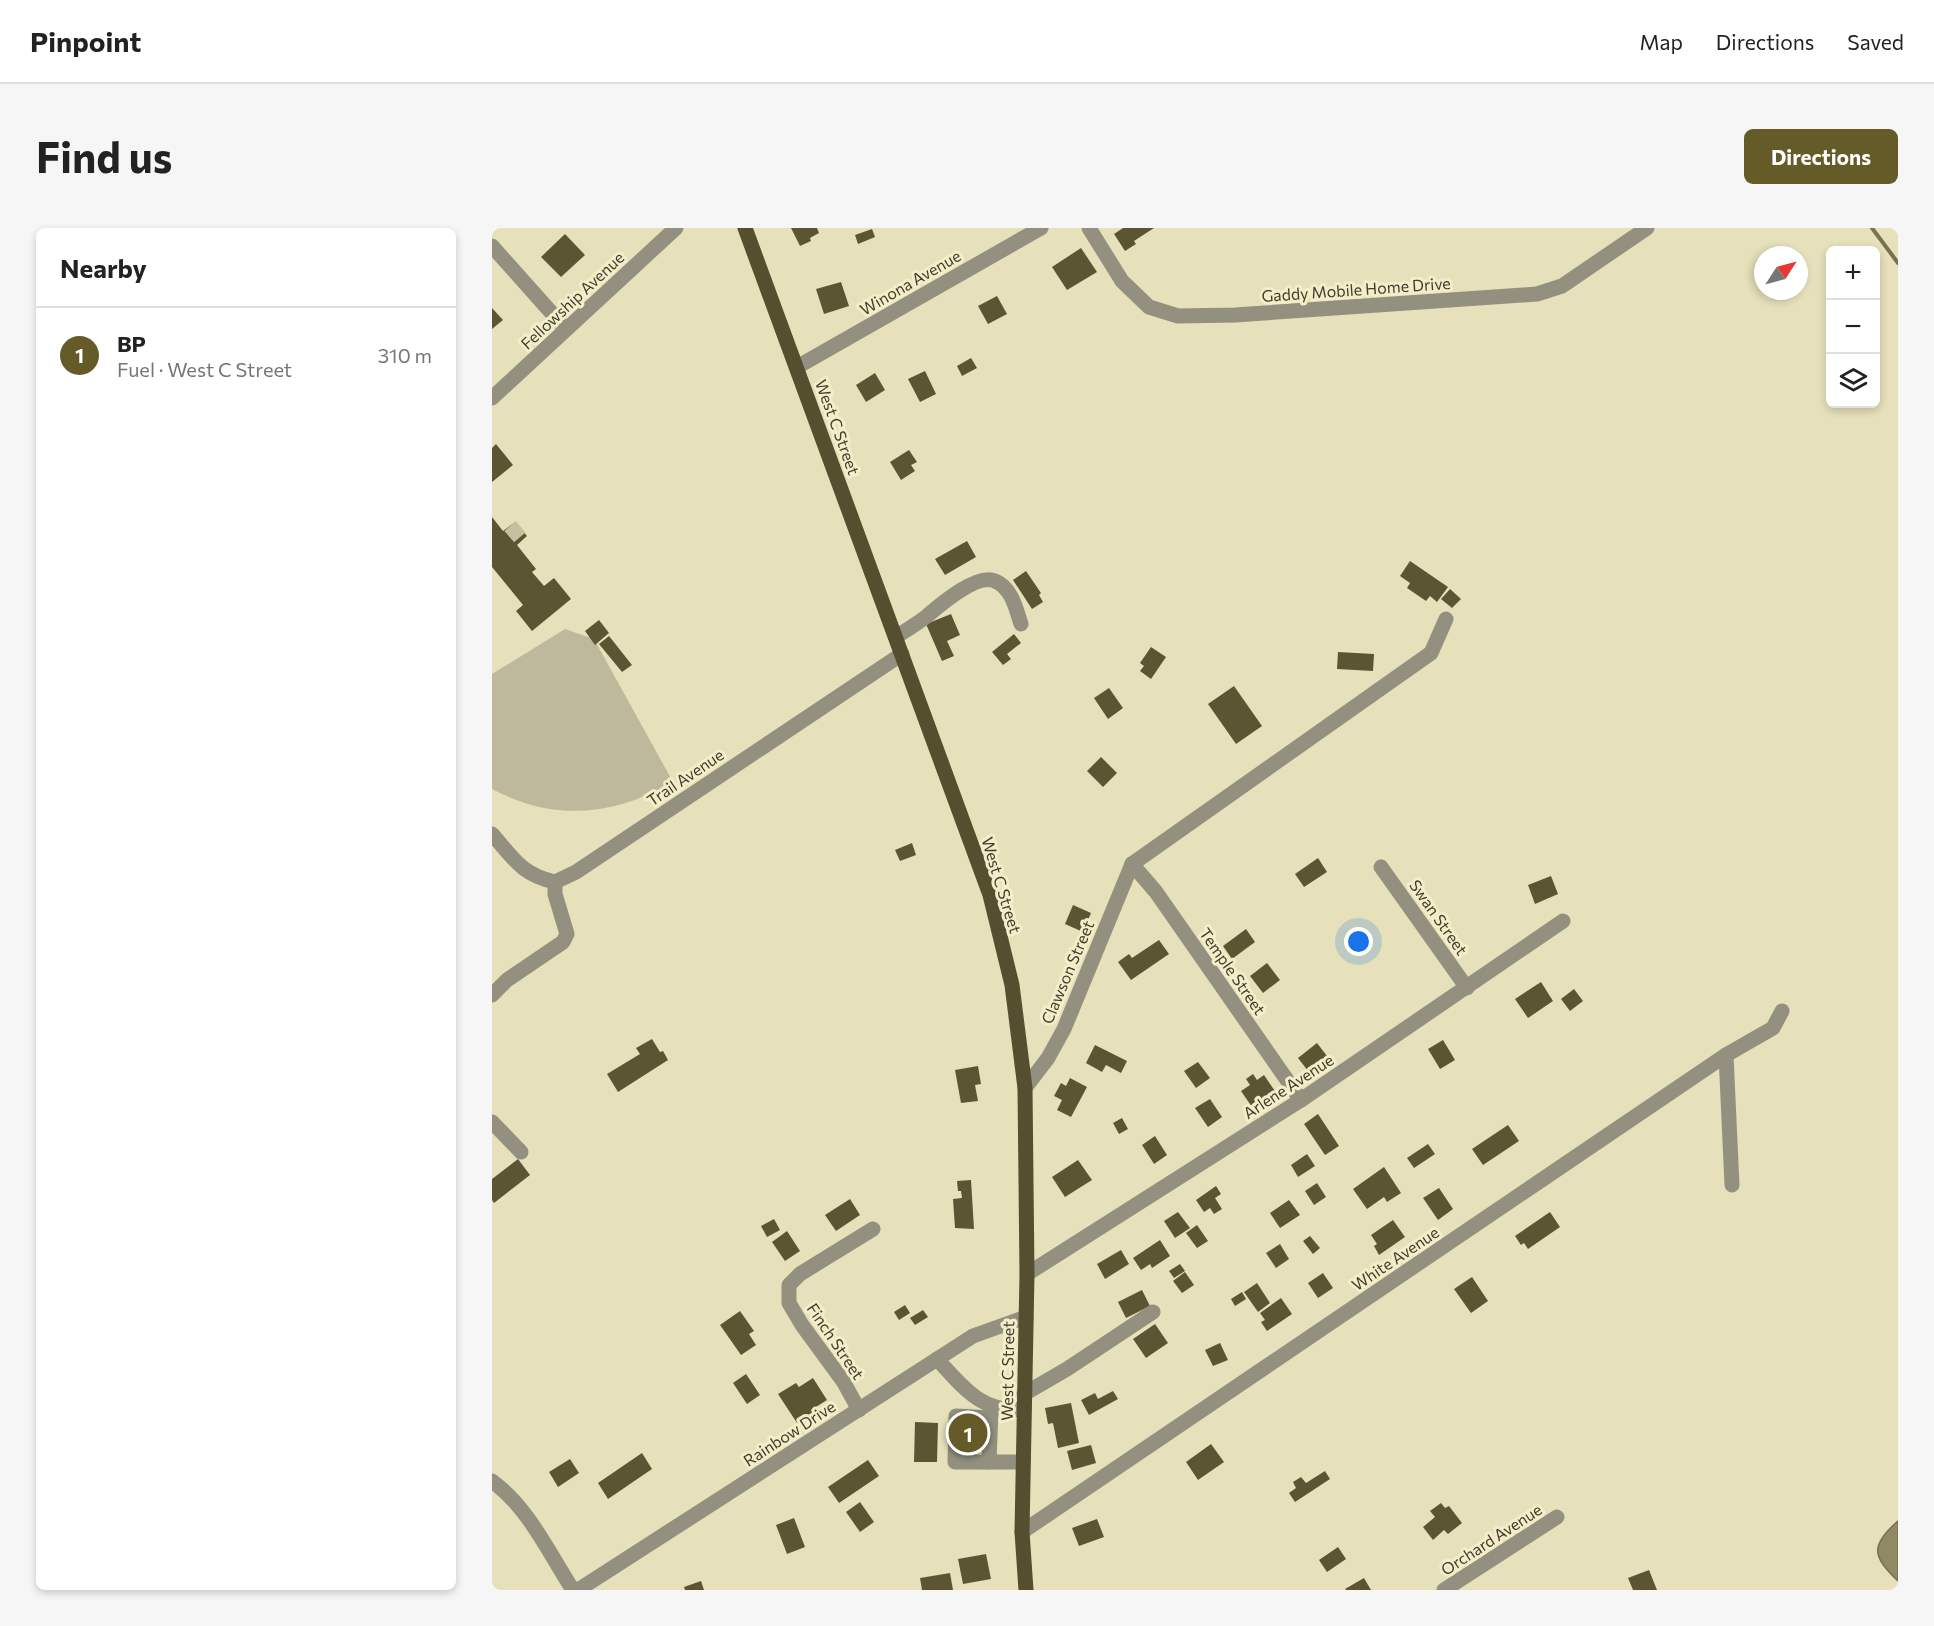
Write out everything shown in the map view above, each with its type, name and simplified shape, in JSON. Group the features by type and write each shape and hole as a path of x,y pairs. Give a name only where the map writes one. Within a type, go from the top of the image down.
{"main road":[{"name":"West C Street","path":"745,228 990,896 1012,985 1025,1088 1027,1274 1022,1532 1026,1590"}],"street":[{"name":"Fellowship Avenue","path":"492,398 676,228"},
{"name":"Winona Avenue","path":"797,367 1041,228"},
{"name":"Gaddy Mobile Home Drive","path":"1089,228 1122,281 1135,294 1149,307 1178,316 1235,315 1537,294 1562,286 1647,228"},
{"path":"492,246 566,329"},
{"path":"896,637 942,603 986,579 996,581 1013,599 1021,624"},
{"path":"1132,864 1431,653 1446,619"},
{"name":"Trail Avenue","path":"555,882 576,872 902,654"},
{"path":"492,834 524,870 534,877 555,882 555,894 567,933 562,942 507,980 492,995"},
{"name":"Clawson Street","path":"1025,1088 1048,1058 1064,1029 1132,864"},
{"name":"Temple Street","path":"1132,864 1156,892 1301,1100"},
{"name":"Swan Street","path":"1381,867 1467,988"},
{"name":"Arlene Avenue","path":"1027,1274 1301,1100 1563,921"},
{"name":"White Avenue","path":"1022,1532 1726,1055 1773,1028 1782,1011"},
{"path":"1726,1055 1732,1185"},
{"path":"492,1122 521,1152"},
{"name":"Finch Street","path":"859,1410 843,1381 802,1325 789,1303 789,1285 800,1274 873,1229"},
{"path":"1024,1394 1067,1369 1153,1312"},
{"name":"Rainbow Drive","path":"578,1590 973,1336 1026,1317"},
{"path":"937,1359 991,1412"},
{"path":"989,1462 970,1444 956,1416 1024,1409"},
{"path":"991,1412 956,1462 1023,1462"},
{"path":"492,1481 508,1492 573,1590"},
{"name":"Orchard Avenue","path":"1444,1590 1557,1517"}],"shaded area":[{"path":"565,629 594,639 673,782 628,802 583,811 538,807 515,800 492,789 492,674"},
{"path":"1898,1521 1898,1581 1883,1565 1878,1551 1882,1538"}],"building":[{"path":"791,228 817,228 819,233 810,238 811,241 800,246"},
{"path":"1123,228 1154,228 1134,241 1136,244 1125,251 1114,234"},
{"path":"872,229 875,237 858,244 855,235"},
{"path":"565,234 585,255 561,277 541,257"},
{"path":"1081,248 1097,272 1067,290 1052,267"},
{"path":"841,282 849,306 824,314 816,289"},
{"path":"997,296 1007,314 988,324 978,306"},
{"path":"492,308 503,320 492,329"},
{"path":"971,358 977,368 962,376 957,366"},
{"path":"925,371 936,394 920,402 908,379"},
{"path":"875,373 885,390 866,402 856,385"},
{"path":"496,444 513,465 492,482 492,448"},
{"path":"909,450 917,462 911,465 915,471 901,480 890,462"},
{"path":"492,517 503,531 515,522 527,536 517,545 536,569 532,572 544,586 554,578 571,599 532,631 516,611 523,605 492,567"},
{"path":"967,541 976,557 945,575 935,559"},
{"path":"1410,561 1448,587 1437,602 1430,596 1426,601 1407,588 1410,583 1400,576"},
{"path":"1026,571 1041,593 1039,595 1043,602 1032,609 1013,580"},
{"path":"1450,589 1461,599 1452,608 1441,599"},
{"path":"951,614 960,635 947,641 954,656 942,661 926,624"},
{"path":"599,620 609,633 595,645 585,631"},
{"path":"1014,634 1021,643 1007,654 1011,659 1003,665 992,652"},
{"path":"609,636 632,665 622,672 599,644"},
{"path":"1151,647 1166,657 1151,679 1140,671 1144,666 1140,663"},
{"path":"1338,652 1374,654 1373,671 1337,669"},
{"path":"1234,686 1262,726 1236,744 1208,704"},
{"path":"1109,688 1123,708 1108,719 1094,698"},
{"path":"1101,757 1117,773 1103,787 1087,771"},
{"path":"912,843 916,855 900,861 895,850"},
{"path":"1318,858 1327,872 1304,887 1295,874"},
{"path":"1551,876 1558,894 1535,904 1528,885"},
{"path":"1073,905 1091,913 1083,932 1065,924"},
{"path":"1246,929 1255,942 1232,959 1223,946"},
{"path":"1159,940 1169,954 1131,980 1118,962 1129,954 1132,958"},
{"path":"1267,963 1280,980 1263,993 1250,976"},
{"path":"1541,982 1553,1001 1528,1018 1515,999"},
{"path":"1574,989 1583,1001 1570,1011 1561,999"},
{"path":"652,1039 668,1060 618,1092 607,1074 640,1054 636,1048"},
{"path":"1443,1040 1455,1060 1440,1069 1428,1049"},
{"path":"1317,1043 1327,1056 1308,1071 1298,1058"},
{"path":"1095,1045 1127,1061 1121,1073 1106,1065 1102,1072 1086,1063"},
{"path":"1198,1062 1210,1078 1196,1088 1184,1071"},
{"path":"978,1066 981,1084 975,1085 978,1101 961,1103 955,1070"},
{"path":"1253,1074 1257,1080 1264,1075 1275,1091 1252,1107 1241,1091 1250,1085 1246,1079"},
{"path":"1070,1078 1087,1087 1071,1117 1057,1110 1062,1100 1054,1096 1061,1083 1066,1086"},
{"path":"1210,1099 1222,1117 1208,1127 1195,1108"},
{"path":"1318,1114 1339,1146 1325,1155 1304,1124"},
{"path":"1122,1118 1128,1129 1119,1134 1113,1123"},
{"path":"1508,1125 1519,1141 1483,1165 1472,1149"},
{"path":"1155,1136 1167,1155 1154,1164 1142,1145"},
{"path":"1428,1144 1435,1154 1414,1168 1407,1158"},
{"path":"1307,1154 1315,1166 1298,1177 1291,1165"},
{"path":"518,1159 530,1175 494,1203 492,1179"},
{"path":"1078,1160 1092,1180 1065,1197 1052,1177"},
{"path":"1384,1167 1401,1193 1387,1202 1384,1197 1367,1209 1353,1189"},
{"path":"971,1180 974,1229 955,1228 953,1199 962,1198 961,1191 958,1191 957,1181"},
{"path":"1317,1183 1326,1197 1314,1205 1305,1191"},
{"path":"1216,1186 1221,1194 1215,1198 1222,1209 1214,1214 1210,1208 1204,1212 1196,1200"},
{"path":"1439,1188 1453,1209 1438,1220 1423,1198"},
{"path":"850,1199 860,1215 836,1231 825,1215"},
{"path":"1289,1200 1300,1215 1280,1228 1270,1213"},
{"path":"1178,1212 1190,1228 1175,1238 1164,1221"},
{"path":"1550,1212 1560,1227 1528,1249 1524,1243 1521,1245 1515,1236"},
{"path":"774,1219 780,1230 767,1237 761,1226"},
{"path":"1393,1220 1405,1237 1379,1255 1374,1246 1377,1244 1371,1235"},
{"path":"1197,1225 1208,1241 1197,1248 1186,1233"},
{"path":"787,1231 800,1251 785,1261 772,1242"},
{"path":"1310,1236 1320,1248 1313,1254 1303,1241"},
{"path":"1160,1240 1170,1256 1152,1268 1150,1264 1141,1270 1133,1258"},
{"path":"1280,1244 1289,1259 1276,1268 1266,1253"},
{"path":"1121,1250 1129,1264 1105,1279 1097,1264"},
{"path":"1180,1264 1185,1271 1174,1278 1169,1271"},
{"path":"1185,1272 1194,1285 1182,1293 1173,1281"},
{"path":"1323,1273 1333,1288 1318,1298 1308,1283"},
{"path":"1472,1277 1488,1301 1471,1313 1454,1289"},
{"path":"1257,1283 1270,1303 1258,1312 1244,1292"},
{"path":"1142,1290 1150,1306 1126,1318 1118,1302"},
{"path":"1242,1292 1246,1299 1235,1306 1231,1299"},
{"path":"1281,1298 1292,1314 1267,1331 1261,1322 1265,1320 1260,1313"},
{"path":"905,1305 910,1313 899,1320 894,1312"},
{"path":"923,1310 928,1317 915,1325 910,1318"},
{"path":"740,1311 754,1331 749,1334 756,1345 741,1355 720,1325"},
{"path":"1155,1324 1168,1343 1146,1358 1133,1339"},
{"path":"1220,1343 1228,1360 1213,1366 1205,1350"},
{"path":"746,1374 760,1395 747,1404 733,1383"},
{"path":"813,1378 827,1400 811,1410 815,1416 799,1426 778,1394 796,1383 799,1387"},
{"path":"1113,1391 1118,1399 1089,1415 1081,1400 1095,1393 1098,1399"},
{"path":"1071,1403 1079,1443 1058,1448 1053,1423 1048,1424 1045,1408"},
{"path":"915,1422 938,1423 937,1462 914,1462"},
{"path":"976,1427 976,1458 961,1458 960,1428"},
{"path":"1211,1444 1224,1462 1198,1480 1186,1462"},
{"path":"1091,1445 1096,1463 1072,1470 1067,1451"},
{"path":"642,1453 652,1469 608,1499 598,1483"},
{"path":"570,1459 579,1473 558,1487 549,1472"},
{"path":"868,1460 879,1476 839,1503 828,1487"},
{"path":"1325,1471 1330,1479 1295,1502 1289,1493 1296,1488 1293,1482 1301,1477 1306,1483"},
{"path":"860,1502 874,1522 860,1532 846,1512"},
{"path":"1441,1503 1445,1508 1449,1506 1462,1523 1448,1534 1444,1530 1433,1540 1423,1527 1435,1517 1430,1511"},
{"path":"794,1518 805,1547 787,1554 776,1525"},
{"path":"1097,1519 1104,1537 1079,1546 1072,1528"},
{"path":"1338,1547 1346,1559 1327,1572 1319,1560"},
{"path":"986,1554 991,1579 963,1584 958,1559"},
{"path":"1649,1570 1657,1590 1633,1590 1628,1578"},
{"path":"950,1573 953,1590 922,1590 920,1578"},
{"path":"1364,1578 1371,1590 1345,1589"},
{"path":"701,1581 704,1590 685,1590 684,1587"}],"waterway":[{"path":"1872,228 1898,263"}],"tunnel":[{"path":"510,526 522,540"},
{"path":"961,1443 976,1443"}],"place":[{"name":"BP","path":"968,1433"}]}
